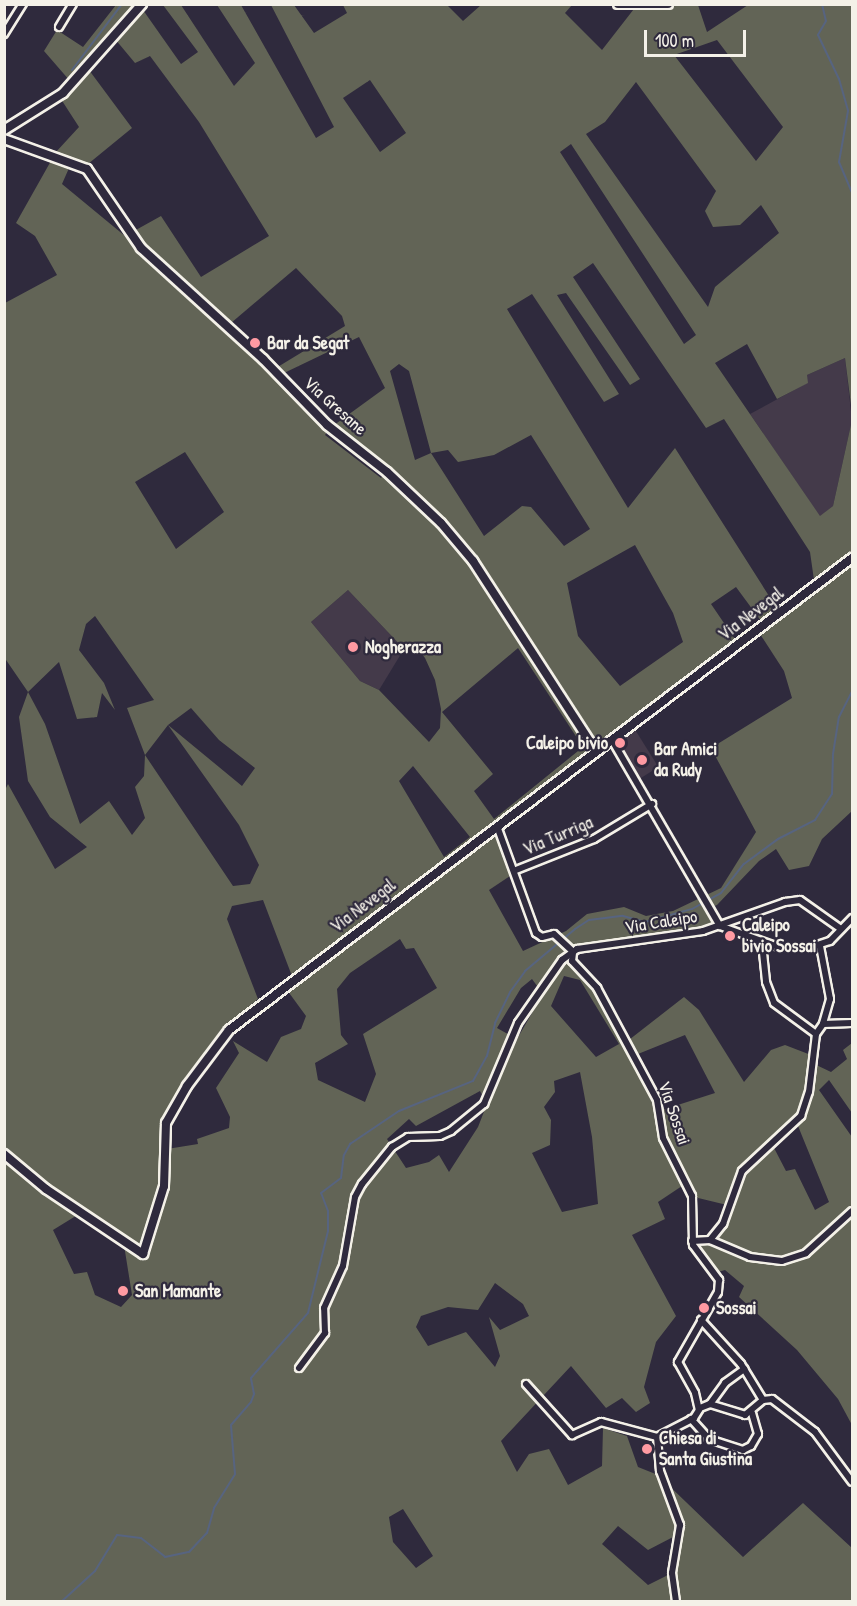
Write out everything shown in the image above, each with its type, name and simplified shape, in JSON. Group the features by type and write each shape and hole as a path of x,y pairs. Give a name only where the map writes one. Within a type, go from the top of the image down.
{"main road":[{"path":"618,4 668,4"},
{"path":"4,130 63,93 139,5"},
{"name":"Via Gresane","path":"4,139 87,170 141,248 263,359 327,425 387,472 441,523 473,561 596,751"},
{"name":"Via Nevegal","path":"4,1154 46,1189 143,1254 164,1186 166,1123 187,1086 219,1042 240,1020 852,558"}],"street":[{"path":"4,33 23,4"},
{"path":"60,27 73,4"},
{"path":"612,740 652,804 710,912 720,926 751,911 800,900 841,929"},
{"name":"Via Turriga","path":"497,826 516,870 594,839 652,804"},
{"path":"299,1368 325,1333 324,1308 343,1266 355,1197 362,1184 392,1146 408,1137 440,1136 451,1131 484,1104 518,1023 556,964 571,950 557,936 542,937 536,933 516,870"},
{"path":"710,1240 723,1224 742,1171 798,1122 809,1092 816,1034 823,1024 830,999 820,946 852,918"},
{"name":"Via Caleipo","path":"571,950 720,926 781,948 820,946"},
{"path":"762,943 766,982 774,1003 816,1034"},
{"name":"Via Sossai","path":"571,950 573,963 597,988 657,1100 663,1138 692,1196 692,1241"},
{"path":"823,1024 852,1023"},
{"path":"692,1241 710,1240 756,1259 789,1259 806,1253 847,1220 852,1210"},
{"path":"692,1241 719,1280 718,1292 678,1362 700,1408"},
{"path":"700,1320 744,1369 763,1400"},
{"path":"526,1384 572,1435 601,1422 657,1437 692,1419 700,1408 711,1404 725,1383 744,1369"},
{"path":"711,1404 735,1414 752,1413 763,1400 772,1399 815,1432 852,1482"},
{"path":"692,1419 709,1439 743,1450 754,1443 758,1434 752,1413"},
{"path":"657,1437 659,1461 680,1525 672,1573 676,1602"}],"shaded area":[{"path":"845,358 852,420 833,506 820,517 750,414 807,383 807,375"},
{"path":"348,590 404,649 379,690 360,681 311,622"},
{"path":"634,728 658,767 634,782 609,743"}],"green space":[{"path":"116,5 137,5 137,13 143,10 181,64 198,52 163,5 181,5 234,86 255,63 217,5 241,5 316,138 334,127 271,5 294,5 314,33 347,13 343,5 447,5 463,21 481,5 572,5 565,13 602,50 637,5 698,5 707,32 748,5 852,5 852,413 845,358 807,375 808,383 777,399 747,344 715,363 820,516 833,506 852,420 852,811 822,839 809,866 789,870 776,849 759,861 717,905 707,909 716,926 581,947 571,963 594,987 625,1043 684,997 699,1010 744,1082 771,1050 785,1045 811,1055 810,1062 831,1072 847,1059 843,1050 852,1043 852,1113 829,1080 819,1090 852,1137 852,1425 838,1399 797,1350 739,1297 744,1286 725,1270 718,1272 701,1252 694,1239 707,1242 719,1226 727,1205 690,1196 685,1184 658,1202 665,1219 632,1235 676,1316 656,1342 644,1387 650,1403 636,1412 622,1398 606,1408 571,1366 501,1441 517,1472 529,1454 549,1449 568,1485 602,1466 603,1428 627,1436 638,1467 658,1475 743,1557 803,1503 852,1548 852,1601 5,1601 4,792 8,784 55,869 87,847 50,817 28,781 19,717 28,692 4,657 5,303 57,275 35,236 16,223 56,152 79,127 57,93 70,81 44,51 57,30 83,47","holes":["115,39 135,63 150,56 199,122 269,236 201,277 161,216 125,236 62,184 73,159 88,164 132,128 89,70","717,40 783,127 756,161 674,55","370,80 406,133 380,152 343,98","636,82 716,191 705,211 713,227 740,225 761,205 779,233 715,287 708,307 586,134 605,122","571,144 696,335 684,344 560,152","593,263 706,428 724,419 810,552 816,594 783,618 675,448 628,508 507,309 532,294 604,402 619,394 557,295 566,293 630,385 640,379 573,277","296,268 342,316 345,326 276,368 231,323","359,337 385,388 330,428 282,374","399,364 409,371 431,453 415,460 390,371","330,428 386,472 381,478 325,435","531,435 590,529 564,546 531,507 522,506 484,536 431,453 448,450 458,462 494,455","185,452 224,512 176,549 135,482","635,545 673,613 683,642 620,686 578,636 567,583","736,587 767,629 760,634 784,671 792,698 711,748 756,832 721,888 673,911 646,916 624,907 587,914 566,931 523,951 489,890 513,874 496,832 741,648 711,604","348,590 404,649 413,642 425,658 435,680 441,709 440,728 429,742 379,690 360,681 311,622","95,616 154,700 127,708 145,755 144,776 135,787 145,818 132,835 109,801 80,824 45,724 28,692 59,662 77,719 97,717 102,693 115,710 104,683 79,650 86,624","518,648 583,747 494,819 474,791 493,774 442,712","191,708 219,740 255,768 242,786 168,725","168,725 239,825 259,865 250,884 233,886 145,755","413,766 470,837 444,857 399,781","263,900 295,984 287,990 306,1016 301,1029 281,1037 267,1062 233,1041 239,1053 216,1088 230,1117 229,1128 197,1139 198,1144 167,1149 166,1118 220,1031 258,999 227,919 232,906","400,939 406,949 414,948 437,988 363,1034 376,1074 365,1102 318,1080 315,1063 348,1044 341,1035 337,989 350,973","564,976 580,980 619,1044 596,1057 551,1006","532,979 543,994 517,1039 497,1028 521,988","685,1035 715,1093 656,1112 633,1056","580,1072 592,1137 598,1204 562,1212 532,1153 550,1145 551,1120 544,1107 555,1092 554,1081","480,1091 487,1104 478,1127 449,1172 439,1155 429,1162 406,1168 387,1139 409,1119 416,1126","798,1126 829,1202 815,1210 795,1169 786,1171 773,1146","79,1214 124,1245 132,1295 121,1307 95,1295 87,1272 74,1274 53,1230","495,1283 523,1304 529,1316 500,1330 489,1317 500,1356 495,1367 466,1332 428,1346 416,1327 421,1316 448,1307 478,1310","403,1509 433,1556 416,1568 393,1542 389,1517","618,1526 648,1550 675,1536 672,1573 648,1585 602,1544"]}],"waterway":[{"path":"72,70 122,4"},
{"path":"822,4 826,21 818,35 839,79 848,111 839,162 852,193"},
{"path":"852,575 852,589"},
{"path":"61,1602 95,1571 117,1535 141,1538 165,1557 189,1552 207,1533 214,1508 235,1474 231,1425 251,1402 254,1394 251,1378 308,1313 328,1231 328,1211 321,1193 341,1178 344,1155 350,1144 399,1111 473,1081 487,1056 495,1023 510,992 525,971 575,929 589,920 623,916 645,922 692,909 721,893 744,864 778,839 815,820 832,794 833,754 839,717 852,691"}],"place":[{"name":"Bar da Segat","path":"255,343"},
{"name":"Nogherazza","path":"353,647"},
{"name":"Caleipo bivio","path":"620,743"},
{"name":"Bar Amici da Rudy","path":"642,760"},
{"name":"Caleipo bivio Sossai","path":"730,936"},
{"name":"San Mamante","path":"123,1291"},
{"name":"Sossai","path":"704,1308"},
{"name":"Chiesa di Santa Giustina","path":"647,1449"}]}
